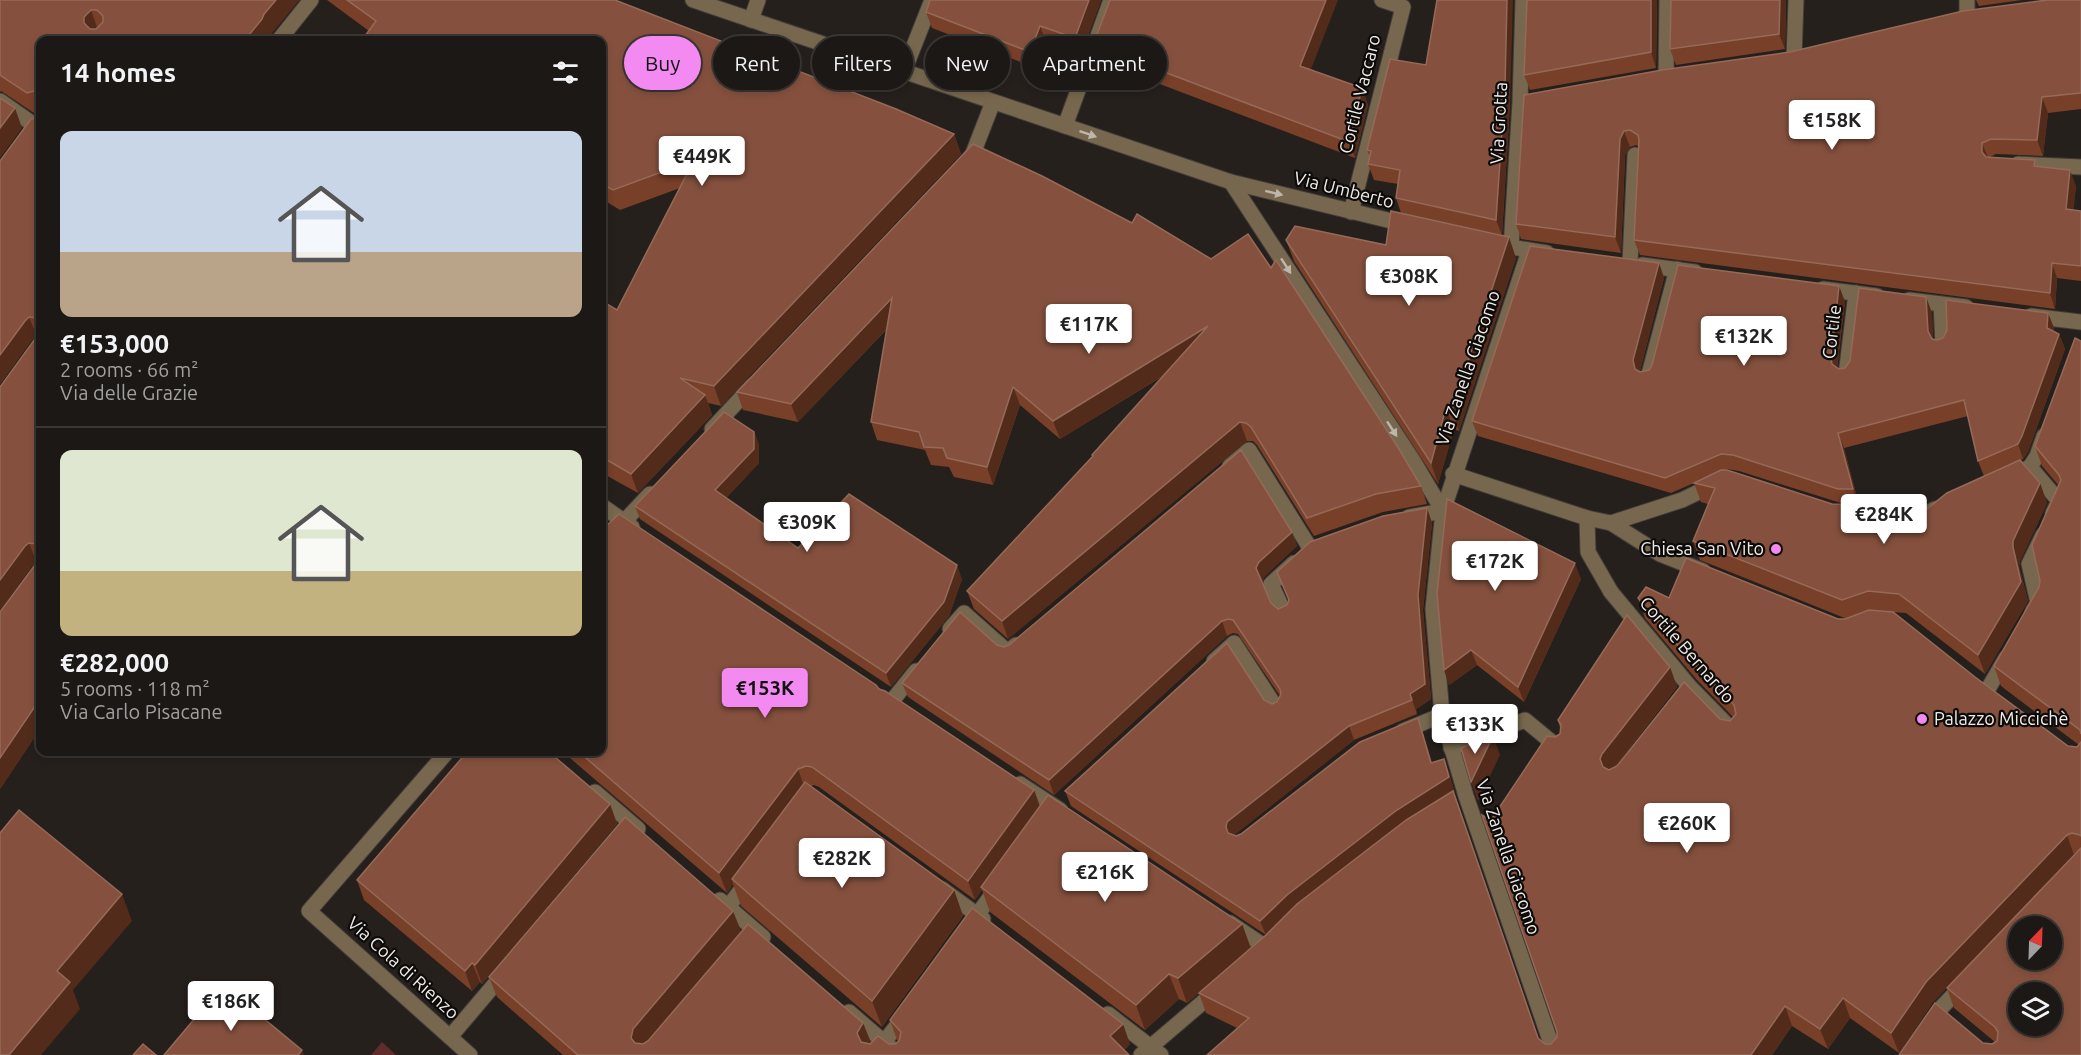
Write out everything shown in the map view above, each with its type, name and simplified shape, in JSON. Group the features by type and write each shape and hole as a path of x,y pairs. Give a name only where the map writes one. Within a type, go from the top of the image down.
{"street":[{"path":"282,36 311,0"},
{"name":"Via Umberto","path":"693,0 812,40"},
{"path":"751,20 758,0"},
{"path":"913,48 932,0"},
{"path":"1065,126 1111,0"},
{"name":"Cortile Vaccaro","path":"1351,212 1403,7 1382,0"},
{"name":"Via Grotta","path":"1511,248 1526,101 1523,0"},
{"path":"1666,76 1667,0"},
{"path":"1776,62 1800,57 1796,0"},
{"path":"1967,0 1967,17"},
{"name":"Via Umberto","path":"913,74 1231,182 1420,227"},
{"path":"0,101 36,123"},
{"path":"956,173 972,156 993,102"},
{"path":"24,142 36,128"},
{"path":"1635,156 1625,263 1710,274"},
{"path":"2006,164 2081,166"},
{"path":"1231,182 1414,462 1443,511 1397,519"},
{"path":"1477,240 1511,248 1563,255"},
{"name":"Via Zanella Giacomo","path":"1529,251 1453,474 1443,511 1433,609 1442,716 1461,799 1555,1055"},
{"path":"1648,378 1677,269"},
{"path":"1811,287 1976,309"},
{"name":"Cortile","path":"1846,375 1856,293"},
{"path":"1941,304 1944,346"},
{"path":"2011,313 2081,322"},
{"path":"705,436 761,377"},
{"path":"2000,481 2030,467 2037,456 2048,425"},
{"path":"1222,472 1249,450 1316,546 1271,584 1285,614"},
{"path":"2027,622 2038,603 2029,564 2059,501 2030,467"},
{"path":"1453,474 1587,518 1611,523 1660,554 1716,577"},
{"path":"1611,523 1682,500 1726,479"},
{"path":"606,541 656,487"},
{"path":"1832,511 1842,514 1918,517 1949,503"},
{"path":"606,509 644,534"},
{"name":"Cortile Bernardo","path":"1587,518 1588,552 1611,592 1686,692 1734,732"},
{"path":"942,639 963,613 1008,652 1026,637"},
{"path":"1988,688 2016,641"},
{"path":"1200,674 1234,643 1276,709"},
{"path":"892,701 928,657"},
{"path":"1391,736 1442,716"},
{"path":"1451,748 1525,720 1558,748"},
{"name":"Via Cola di Rienzo","path":"444,756 309,911 470,1055"},
{"path":"1007,776 1074,820"},
{"path":"582,780 627,828 649,838"},
{"path":"728,907 756,869"},
{"path":"957,942 1010,870"},
{"path":"929,879 996,928"},
{"path":"711,891 751,934 772,945"},
{"path":"1219,916 1267,948"},
{"path":"450,1037 518,957"},
{"path":"1908,1055 1973,974"},
{"path":"1096,1005 1151,1052 1231,978"},
{"path":"841,1005 899,1055"},
{"path":"874,1055 911,1006"}],"shaded area":[{"path":"382,1042 396,1055 371,1055"}],"building":[{"path":"0,0 276,0 248,36 36,36 36,92 27,93 0,75","holes":["91,10 97,10 103,16 103,22 96,29 90,29 84,23 84,17"]},
{"path":"347,0 615,0 713,38 713,90 800,90 800,72 812,76 812,90 847,90 954,134 714,386 680,378 705,395 631,474 606,459 606,303 617,310 694,160 613,190 606,186 606,36 365,36 376,21"},
{"path":"930,0 1089,0 1076,36 1040,26 1036,36 1022,36 1022,49 1010,44 1010,36 988,36 926,12"},
{"path":"1110,0 1326,0 1300,66 1362,88 1349,142 1167,73 1167,36 1096,36"},
{"path":"1437,0 1507,0 1505,86 1496,220 1396,198 1400,170 1368,164 1371,151 1367,150 1390,59 1426,65"},
{"path":"1527,0 1651,0 1651,52 1524,75"},
{"path":"1671,0 1780,0 1779,34 1670,49"},
{"path":"2047,0 2081,0 2081,93 2042,97 2037,140 1991,139 1982,143 1982,152 1986,157 2035,160 2034,166 2070,170 2066,209 2081,211 2081,266 2052,263 2050,293 1634,240 1639,140 1638,135 1630,130 1624,131 1620,139 1615,237 1516,224 1524,95 1662,70 1790,52 1963,11"},
{"path":"0,98 15,108 0,128"},
{"path":"36,118 36,318 29,317 25,321 0,355 0,161 31,119"},
{"path":"973,144 1042,176 1132,223 1137,214 1211,259 1248,234 1271,268 1276,260 1421,486 1376,494 1307,518 1251,427 1240,422 1002,621 967,591 1093,456 1208,326 1053,421 1013,387 987,467 947,458 943,448 924,447 919,432 871,422 892,298 791,404 737,392"},
{"path":"1391,211 1509,237 1452,410 1446,408 1431,463 1286,240 1295,226 1386,245"},
{"path":"1530,246 1659,263 1633,360 1635,369 1640,372 1649,370 1652,365 1678,265 1839,286 1831,358 1832,364 1839,369 1845,368 1850,361 1859,288 1926,297 1928,331 1932,339 1943,338 1947,330 1946,300 2048,313 2047,328 2059,334 2018,444 1978,461 1964,400 1838,433 1853,489 1838,489 1733,455 1721,454 1665,478 1472,421"},
{"path":"36,338 36,544 29,543 25,546 0,580 0,387"},
{"path":"2075,338 2081,341 2081,734 2080,730 1994,666 2039,587 2040,581 2032,545 2061,480 2035,446"},
{"path":"724,412 754,432 754,449 715,490 798,548 849,494 957,565 944,602 886,673 635,506"},
{"path":"1241,450 1292,532 1259,562 1256,568 1271,603 1278,609 1287,605 1289,600 1277,572 1310,542 1383,516 1427,508 1418,595 1425,684 1410,694 1412,700 1349,726 1227,822 1228,833 1236,836 1241,834 1360,742 1418,718 1431,763 1444,759 1449,777 1397,810 1287,895 1260,921 1065,791 1227,643 1264,700 1272,704 1277,702 1281,694 1280,689 1233,620 1222,621 1049,780 902,683 960,612 997,645 1004,647 1009,645"},
{"path":"2020,460 2040,483 2013,541 2021,582 1978,655 1899,594 1868,591 1842,600 1693,541 1715,488 1694,483 1721,470 1832,504 1857,505 1864,530 1886,514 1899,531 1947,493"},
{"path":"1447,499 1575,563 1518,687 1471,650 1444,670 1437,594"},
{"path":"619,514 1034,790 968,881 812,767 806,766 798,769 719,873 584,756 606,756 606,526"},
{"path":"1686,558 1838,619 1845,619 1869,610 1893,612 2068,746 2077,747 2081,742 2081,836 2072,833 2067,835 1926,982 1891,1033 1843,998 1820,1029 1785,1006 1751,1055 1207,1055 1249,1018 1199,993 1266,935 1297,904 1406,820 1453,791 1538,1038 1545,1044 1551,1044 1557,1037 1557,1032 1482,815 1491,820 1547,736 1555,737 1560,734 1561,725 1558,720 1627,615 1670,667 1602,754 1600,759 1603,767 1609,770 1617,766 1684,682 1720,719 1730,721 1736,714 1734,705 1690,660 1638,598 1646,587 1669,598"},
{"path":"36,563 36,705 0,758 0,612"},
{"path":"1493,736 1471,782 1461,748"},
{"path":"464,756 554,756 610,804 475,965 472,963 465,971 357,880"},
{"path":"805,782 954,890 872,1001 732,879"},
{"path":"1048,795 1242,924 1178,978 1169,974 1136,1005 981,887"},
{"path":"19,810 122,894 57,971 70,982 9,1055 0,1055 0,833"},
{"path":"625,817 733,911 633,1029 631,1038 635,1043 643,1044 648,1041 748,924 863,1023 857,1033 861,1042 870,1044 878,1036 889,1044 895,1044 899,1041 901,1032 890,1020 972,908 1123,1024 1110,1036 1129,1055 578,1055 489,977"},
{"path":"2081,848 2081,1055 1899,1055 1935,1003 1983,1043 1992,1044 1997,1041 1998,1032 1995,1027 1947,988 2008,924 2008,970 2062,970 2062,916 2016,916"},
{"path":"223,985 302,1050 298,1055 164,1055"},
{"path":"143,1044 156,1055 133,1055"}],"place":[{"name":"Chiesa San Vito","path":"1776,549"},
{"name":"Palazzo Miccichè","path":"1922,719"}]}
